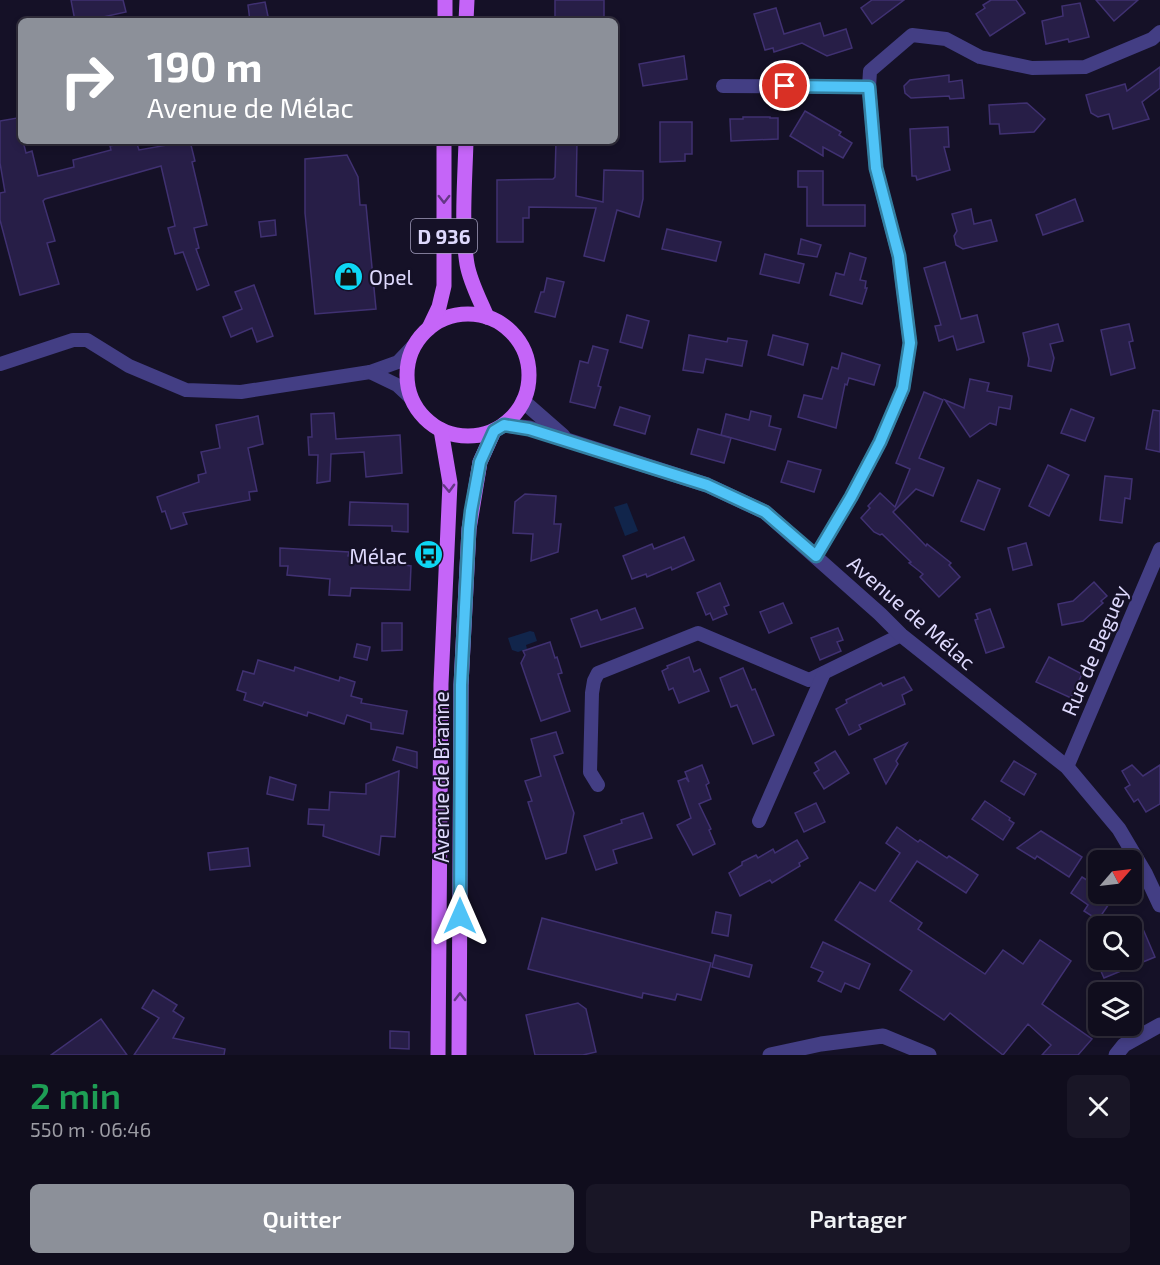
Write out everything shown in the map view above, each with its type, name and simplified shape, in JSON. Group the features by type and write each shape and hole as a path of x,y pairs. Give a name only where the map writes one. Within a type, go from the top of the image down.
{"main road":[{"path":"445,0 445,18"},
{"path":"466,0 466,18"},
{"name":"D 936","path":"429,328 439,307 444,286 444,144"},
{"name":"D 936","path":"466,144 465,242 467,265 487,317"},
{"path":"467,314 487,317 506,326 520,342 528,361 529,381 524,401 515,414 499,428 476,436 458,435 441,430 420,412 412,399 408,381 409,361 416,344 429,328 447,318 467,314"},
{"name":"Avenue de Branne","path":"459,1055 461,685 469,529 480,462 499,428"},
{"name":"Avenue de Branne","path":"438,1055 441,684 450,483 441,430"}],"street":[{"path":"816,556 880,442 903,388 910,343 899,256 876,168 869,87 870,71 912,35 946,39 980,57 1032,68 1085,67 1152,39 1160,32"},
{"path":"723,86 869,87"},
{"path":"0,364 73,340 87,340 129,366 186,390 241,392 370,372 398,362 416,344"},
{"path":"370,372 397,385 412,399"},
{"name":"Avenue de Mélac","path":"524,401 568,440"},
{"name":"Avenue de Mélac","path":"499,428 529,429 568,440 707,485 765,512 901,635 1067,767 1119,829 1145,873 1160,905"},
{"name":"Rue de Beguey","path":"1067,767 1160,549"},
{"path":"598,785 590,772 592,693 598,673 698,633 809,680 901,635"},
{"path":"759,821 824,673"},
{"path":"1116,1055 1124,1045 1160,1025"},
{"path":"770,1055 821,1044 883,1036 929,1055"}],"water":[{"path":"627,503 638,531 625,536 614,507"},
{"path":"530,631 534,632 537,641 526,645 527,649 518,652 512,650 508,638"}],"building":[{"path":"71,0 123,0 126,12 99,18 74,18"},
{"path":"555,0 604,0 604,18 555,18"},
{"path":"872,0 904,0 872,24 861,8"},
{"path":"991,0 1016,0 1025,13 990,36 976,14 985,8 983,5"},
{"path":"1096,0 1138,0 1114,21"},
{"path":"265,2 268,18 250,18 248,5"},
{"path":"1080,3 1089,37 1046,44 1042,21 1063,16 1062,6"},
{"path":"776,8 784,34 820,23 824,36 846,29 852,48 827,56 802,43 774,52 773,48 765,50 754,14"},
{"path":"684,56 687,79 643,86 639,64"},
{"path":"1160,67 1160,88 1142,102 1149,119 1113,129 1109,114 1098,117 1091,113 1086,95 1125,84 1127,91"},
{"path":"949,75 949,82 962,80 964,98 950,99 949,96 911,98 905,93 904,86 910,80"},
{"path":"1027,103 1045,119 1034,132 1000,134 999,124 990,124 989,105"},
{"path":"805,111 841,132 839,135 852,143 843,158 823,147 823,156 790,136"},
{"path":"743,117 778,118 778,139 731,141 730,119 743,119"},
{"path":"17,118 18,144 24,144 26,153 32,151 38,176 74,167 73,160 111,150 110,146 118,144 137,144 139,150 173,144 191,144 195,161 192,162 207,225 194,228 199,248 196,249 209,285 197,290 183,252 175,254 168,228 175,226 161,166 45,199 43,201 55,241 47,243 59,284 20,295 0,220 0,193 5,192 0,163 0,121"},
{"path":"660,122 692,122 692,154 685,154 685,161 660,162"},
{"path":"948,127 949,147 944,147 950,170 917,180 916,176 912,176 910,129"},
{"path":"556,144 577,144 576,196 603,202 604,170 643,171 643,199 639,217 617,210 604,261 584,256 596,208 529,207 529,218 523,218 523,242 497,242 497,180 553,179 555,177"},
{"path":"347,155 358,177 360,205 366,205 376,309 315,314 305,213 305,159"},
{"path":"798,171 823,171 823,205 865,205 865,226 807,226 807,187 798,187"},
{"path":"1075,199 1083,221 1043,235 1036,215"},
{"path":"971,209 974,224 991,220 997,241 963,249 956,245 954,236 957,231 952,214"},
{"path":"275,220 276,235 261,237 259,222"},
{"path":"667,229 721,242 716,261 662,249"},
{"path":"801,239 821,245 817,257 798,254"},
{"path":"850,253 866,258 860,280 866,281 865,288 867,288 862,304 830,295 836,273 844,275"},
{"path":"765,254 804,264 799,283 760,274"},
{"path":"945,262 961,319 977,315 984,342 957,350 953,336 939,341 935,326 941,325 924,268"},
{"path":"547,278 564,282 555,317 535,312 541,292 544,292"},
{"path":"254,285 273,336 257,342 252,328 231,337 223,317 242,309 235,292"},
{"path":"627,315 649,321 642,348 620,342"},
{"path":"1058,324 1063,341 1050,344 1054,358 1051,371 1028,366 1029,359 1023,333"},
{"path":"1129,324 1133,341 1129,342 1135,368 1111,375 1101,330"},
{"path":"689,335 727,342 728,338 747,341 742,366 706,359 703,373 683,370"},
{"path":"773,335 808,344 803,365 768,355"},
{"path":"593,346 608,350 598,386 601,387 595,408 570,402 580,361 588,363"},
{"path":"842,353 880,365 874,385 849,378 847,385 845,384 836,428 798,417 804,395 822,399 832,367 838,369"},
{"path":"970,379 989,383 987,391 1012,396 1010,409 999,407 996,425 990,423 970,437 945,400 964,408"},
{"path":"924,392 943,400 919,458 944,468 933,496 916,489 893,512 926,546 927,544 951,563 949,565 960,577 939,597 920,577 923,574 909,563 911,562 882,534 874,532 861,518 880,493 895,507 910,469 896,463"},
{"path":"620,407 650,416 645,434 614,425"},
{"path":"1071,409 1094,418 1085,441 1061,433"},
{"path":"1153,410 1160,411 1160,452 1146,449"},
{"path":"751,411 771,416 769,426 781,429 775,450 721,435 726,414 749,420"},
{"path":"334,413 336,439 400,435 402,473 366,477 364,452 331,454 330,481 317,483 318,455 309,455 308,437 312,437 311,414"},
{"path":"258,416 263,444 248,448 257,491 249,492 250,500 183,513 187,524 171,529 157,497 199,482 198,475 206,473 201,452 220,448 216,425"},
{"path":"698,429 731,438 724,463 691,454"},
{"path":"788,461 821,470 814,492 781,482"},
{"path":"1048,465 1069,475 1049,516 1029,506"},
{"path":"1105,476 1132,479 1130,499 1125,498 1122,523 1100,520"},
{"path":"978,480 1000,489 984,530 961,521"},
{"path":"525,494 556,496 554,524 561,524 558,552 531,561 533,534 513,533 515,502"},
{"path":"350,502 408,504 408,532 392,531 392,526 349,525"},
{"path":"684,537 694,560 672,570 671,567 647,577 646,574 632,579 623,556 652,544 654,549"},
{"path":"1026,543 1032,565 1013,570 1008,548"},
{"path":"280,548 349,552 348,556 411,566 410,590 351,588 350,596 329,595 330,579 287,575 288,566 280,566"},
{"path":"1094,582 1107,596 1101,601 1103,603 1083,621 1062,625 1058,604 1073,601"},
{"path":"720,583 729,605 724,607 727,614 713,620 710,613 706,615 697,593"},
{"path":"783,603 792,623 769,633 760,612"},
{"path":"635,608 643,628 581,647 571,619 597,610 601,620"},
{"path":"990,609 1004,647 986,653 975,620 978,619 976,614"},
{"path":"382,623 402,623 402,650 382,651"},
{"path":"838,628 843,640 837,642 841,651 820,660 811,638"},
{"path":"550,642 562,673 558,674 570,711 541,721 521,663 525,655 523,651"},
{"path":"357,644 370,647 367,660 354,657"},
{"path":"689,657 694,672 700,669 709,691 679,703 673,688 669,690 662,671 668,668 667,666"},
{"path":"1049,657 1082,674 1071,698 1036,682"},
{"path":"258,660 294,671 295,667 339,681 340,677 355,682 351,696 362,699 361,703 407,711 403,734 371,729 371,723 347,715 344,724 308,712 307,716 264,702 262,706 244,700 246,693 237,690 243,671 254,674"},
{"path":"743,668 752,690 755,689 774,735 753,744 737,705 731,707 720,678"},
{"path":"904,677 912,690 902,695 905,704 859,725 861,729 849,735 836,709 847,703 846,700 881,683 883,686"},
{"path":"556,732 563,753 554,756 574,813 566,853 546,859 528,802 532,801 525,781 541,776 531,739"},
{"path":"907,743 896,761 898,764 886,784 874,759"},
{"path":"397,747 417,752 417,768 393,760"},
{"path":"835,751 849,773 824,789 814,773 819,770 815,763"},
{"path":"1014,761 1036,774 1024,795 1001,781"},
{"path":"702,765 709,783 706,785 711,799 699,804 711,829 709,830 715,844 693,855 677,825 691,818 678,781 686,778 689,782 685,772"},
{"path":"1132,765 1143,776 1160,765 1160,804 1146,812 1138,799 1134,802 1125,788 1130,785 1122,771"},
{"path":"399,771 395,837 381,836 379,855 323,836 324,825 308,824 309,809 329,810 330,792 366,794 366,784"},
{"path":"270,777 296,785 293,800 267,794"},
{"path":"985,801 1014,823 1003,840 972,819"},
{"path":"816,803 825,822 804,832 795,813"},
{"path":"643,813 652,838 613,850 617,863 596,870 584,836"},
{"path":"897,827 918,842 920,840 978,875 966,893 917,861 890,901 922,923 918,929 985,974 1003,950 1023,964 1040,940 1071,961 1042,1004 1092,1039 1078,1055 1042,1055 1051,1045 1028,1024 1003,1055 950,1013 944,1020 900,990 912,971 835,920 860,882 875,891 900,853 886,843"},
{"path":"1041,831 1082,857 1069,877 1037,856 1035,859 1017,848"},
{"path":"797,840 808,858 799,863 800,866 772,883 770,880 740,896 729,873 742,865 742,862 756,855 758,858 773,849 775,853"},
{"path":"248,848 250,866 210,870 208,853"},
{"path":"1082,877 1088,881 1088,904 1109,904 1101,916 1092,916 1084,911 1088,905 1071,893"},
{"path":"716,912 731,915 728,936 712,933"},
{"path":"542,918 711,963 701,1000 677,994 675,1000 643,993 642,998 528,969"},
{"path":"1142,929 1155,957 1142,962"},
{"path":"823,942 870,964 859,989 845,983 841,992 818,981 823,972 811,967"},
{"path":"715,955 752,965 749,977 712,967"},
{"path":"1100,970 1123,970 1104,978"},
{"path":"153,990 177,1005 173,1011 184,1018 173,1038 225,1049 224,1055 134,1055 159,1018 142,1008"},
{"path":"578,1003 586,1009 596,1052 583,1055 535,1055 526,1015"},
{"path":"101,1019 127,1055 51,1055"},
{"path":"390,1031 409,1032 409,1049 390,1048"}],"place":[{"name":"Opel","path":"348,276"},
{"name":"Mélac","path":"428,555"}],"route":[{"path":"460,916 461,685 469,529 480,462 494,431 504,425 529,429 707,485 765,512 816,556 880,442 903,388 910,343 899,256 876,168 869,87 785,86"}]}
